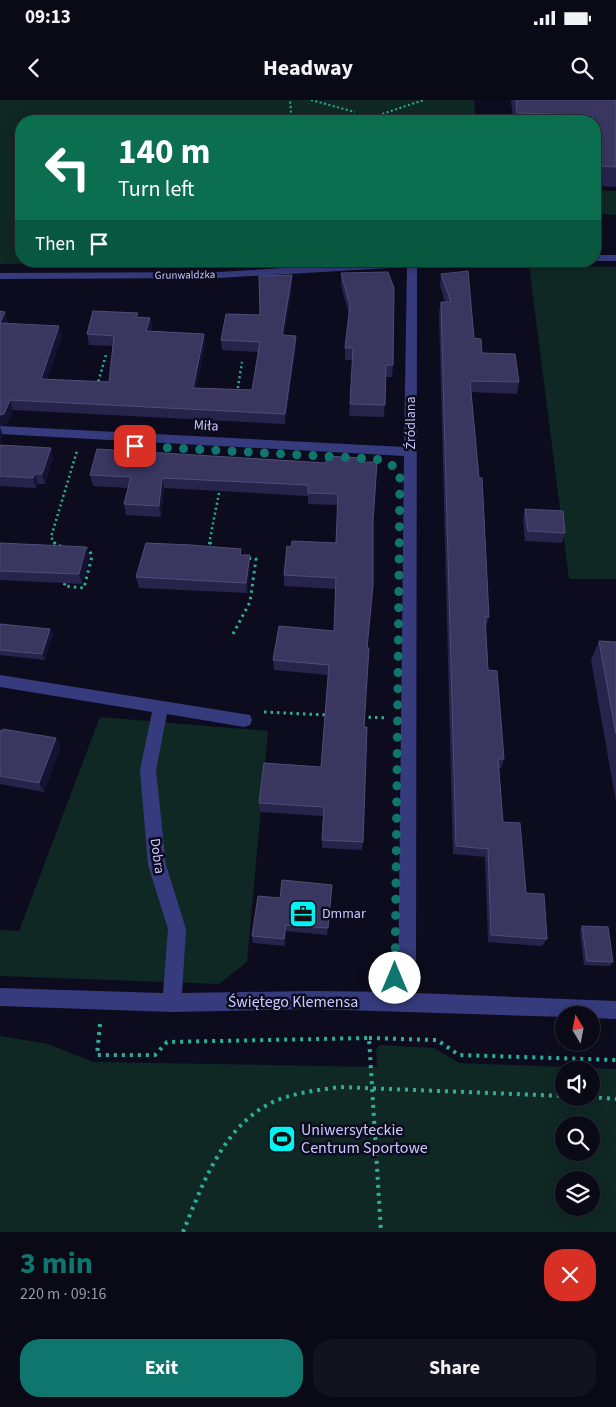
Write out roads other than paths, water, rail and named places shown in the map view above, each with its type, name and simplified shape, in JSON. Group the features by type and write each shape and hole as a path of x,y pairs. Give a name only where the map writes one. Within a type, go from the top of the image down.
{"street":[{"path":"601,258 616,258"},
{"name":"Grunwaldzka","path":"0,276 218,275 359,267"},
{"name":"Źródlana","path":"406,1002 412,267"},
{"name":"Miła","path":"0,430 411,452"},
{"path":"0,681 244,720"},
{"name":"Dobra","path":"161,708 148,770 157,865 177,929 172,1003"},
{"name":"Świętego Klemensa","path":"0,997 172,1003 312,1000 616,1010"}],"place":[{"name":"Dmmar","path":"303,914"},
{"name":"Uniwersyteckie Centrum Sportowe","path":"282,1139"}]}
